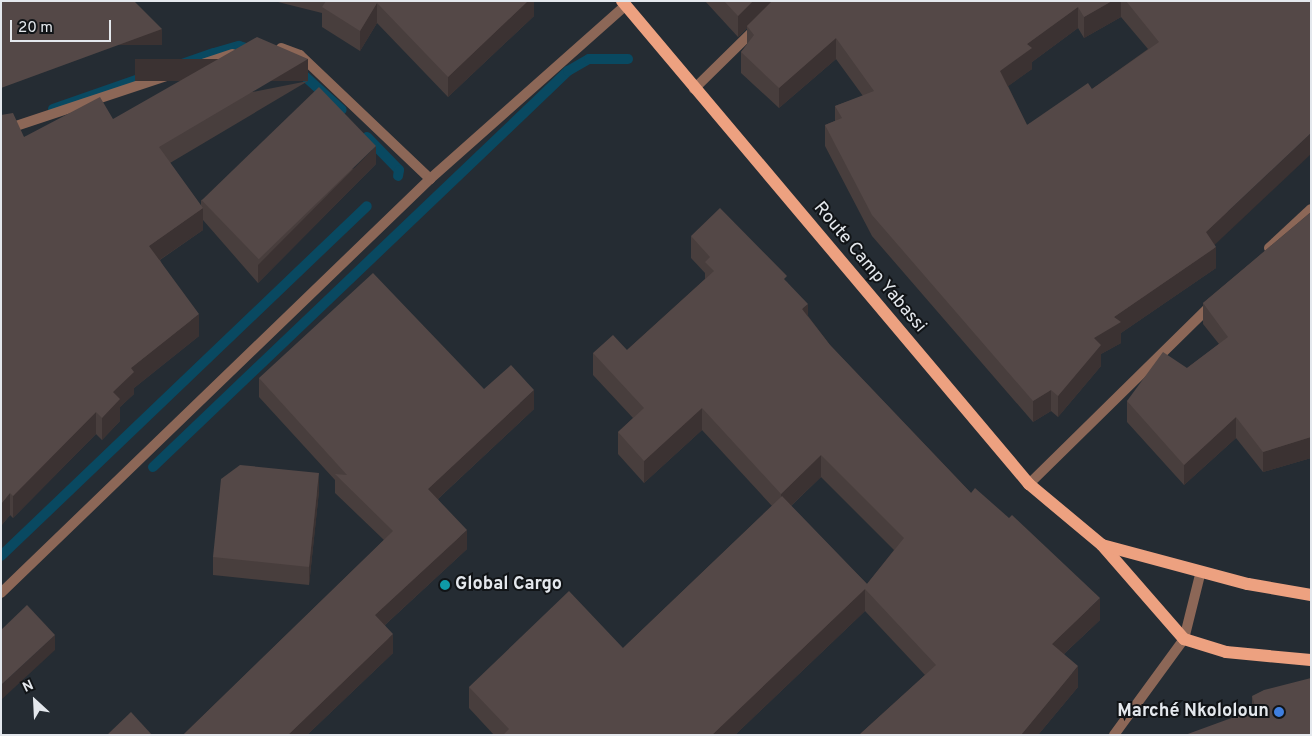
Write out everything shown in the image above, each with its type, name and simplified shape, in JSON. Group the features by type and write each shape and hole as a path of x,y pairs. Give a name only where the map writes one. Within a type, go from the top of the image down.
{"main road":[{"name":"Route Camp Yabassi","path":"624,3 694,90 1029,484 1102,545 1184,639"},
{"path":"1102,545 1200,571 1311,595"},
{"path":"1184,639 1226,652 1311,660"}],"street":[{"path":"1,593 430,179 624,3"},
{"path":"694,90 763,22"},
{"path":"271,47 300,56 430,179"},
{"path":"1,131 246,50"},
{"path":"1259,258 1311,209"},
{"path":"1029,484 1224,292"},
{"path":"1114,735 1184,639 1200,571"}],"building":[{"path":"1,1 134,1 162,29 1,88"},
{"path":"326,1 528,1 448,77 377,3 360,31 322,7"},
{"path":"724,1 753,1 738,16"},
{"path":"772,1 1112,1 1084,17 1078,7 1027,44 1032,48 1000,71 1027,125 1088,83 1092,89 1159,42 1126,1 1311,1 1311,133 1206,232 1216,247 1114,317 1121,322 1094,338 1101,345 1058,396 1051,390 1033,401 872,215 825,125 842,118 835,106 874,91 836,38 779,88 741,52 754,35 747,26"},
{"path":"257,37 308,59 159,147 203,208 149,246 199,314 131,368 134,372 113,392 120,399 102,418 96,412 13,496 10,493 1,504 1,115 13,113 24,137 100,97 113,119"},
{"path":"319,87 376,146 259,259 202,200"},
{"path":"720,208 787,276 784,279 808,304 802,309 830,345 971,493 975,488 1009,518 1012,515 1100,598 1052,644 1078,666 1021,735 859,735 936,665 865,589 712,735 503,735 509,729 469,687 569,591 623,648 782,496 867,584 904,538 821,455 781,494 702,408 644,461 618,432 644,408 593,353 613,335 627,350 714,271 705,262 710,257 691,236"},
{"path":"1311,212 1311,437 1263,452 1236,417 1184,465 1127,401 1163,352 1187,368 1228,337 1203,303"},
{"path":"373,273 484,389 511,365 534,390 428,489 467,530 375,615 393,634 288,735 183,735 393,531 335,474 347,475 259,378"},
{"path":"240,465 319,473 309,567 213,557 221,479"},
{"path":"27,605 55,635 1,685 1,630"},
{"name":"Marché Nkololoun","path":"1311,678 1311,735 1185,735 1256,709 1252,696 1264,690"},
{"path":"131,712 152,735 107,735"}],"waterway":[{"path":"53,109 214,53 239,46 253,50"},
{"path":"153,467 568,71 589,59 628,59"},
{"path":"298,70 342,110"},
{"path":"367,137 399,170 398,176"},
{"path":"1,556 367,206"}],"place":[{"name":"Global Cargo","path":"445,585"},
{"name":"Marché Nkololoun","path":"1279,712"}]}
